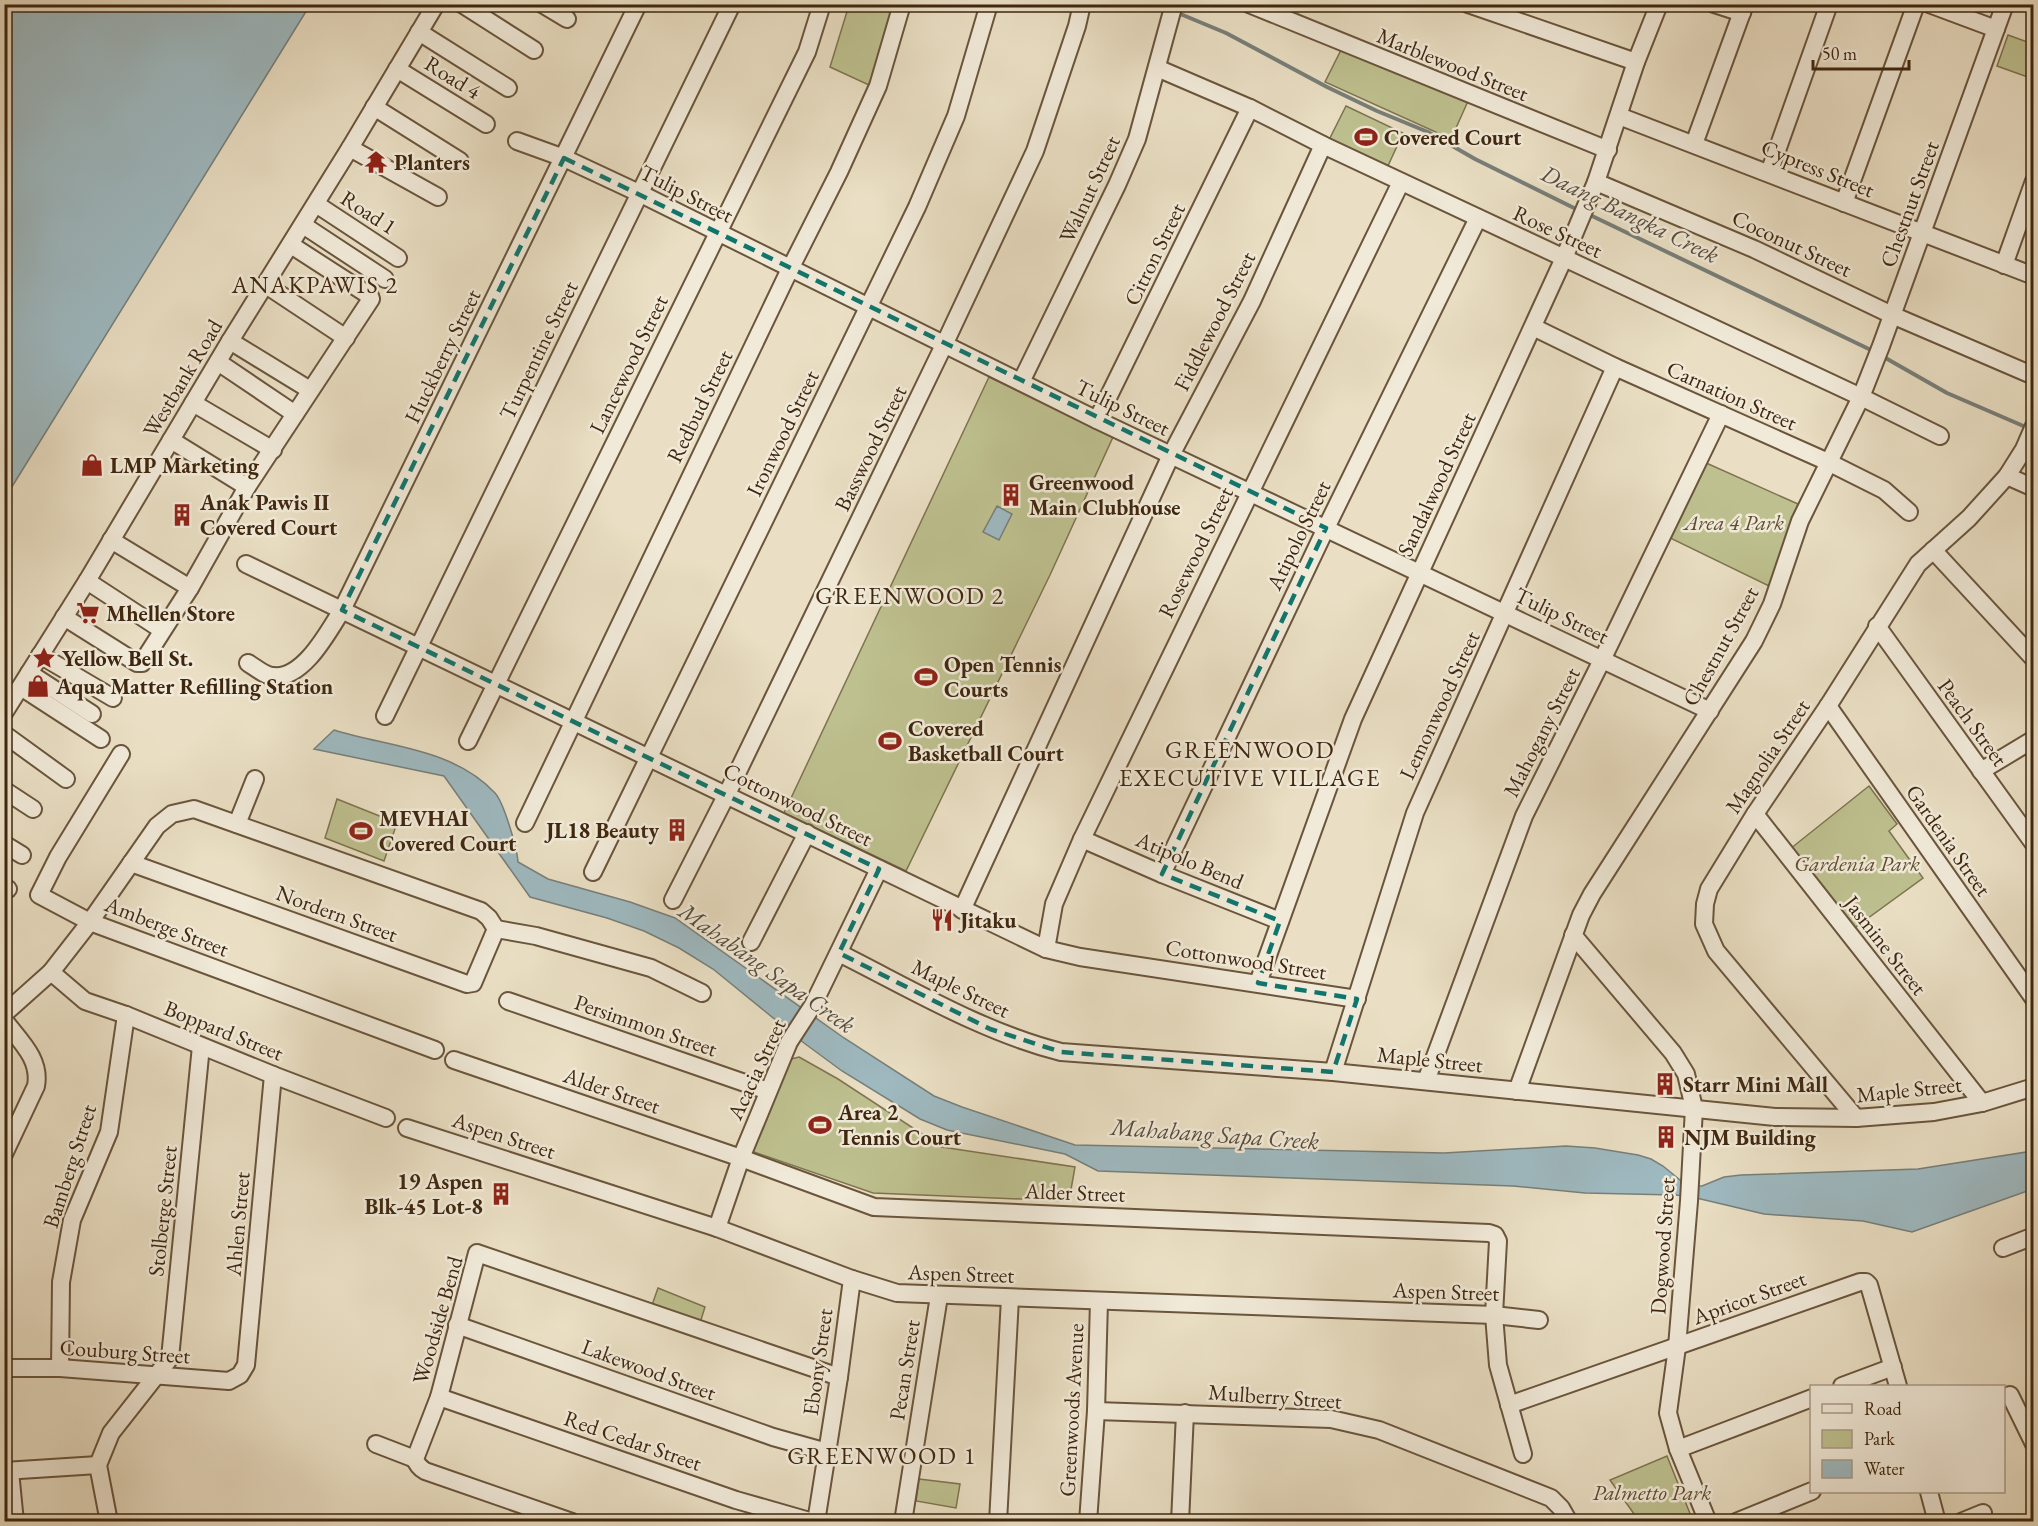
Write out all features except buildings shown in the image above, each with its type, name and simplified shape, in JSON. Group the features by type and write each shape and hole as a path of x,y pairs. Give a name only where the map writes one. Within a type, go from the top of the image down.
{"street":[{"name":"Westbank Road","path":"4,713 87,581 230,341 291,245 436,4"},
{"path":"462,4 534,50"},
{"path":"542,4 567,19"},
{"name":"Huckberry Street","path":"248,663 271,677 286,676 299,667 319,647 342,610 638,4"},
{"name":"Turpentine Street","path":"385,716 732,4"},
{"name":"Lancewood Street","path":"468,741 807,52 822,4"},
{"name":"Redbud Street","path":"525,823 790,269 839,172 878,86 902,4"},
{"name":"Ironwood Street","path":"593,872 917,207 956,116 989,4"},
{"name":"Basswood Street","path":"673,900 727,794 1035,152 1077,26 1082,4"},
{"name":"Walnut Street","path":"1021,382 1118,185 1137,139 1174,4"},
{"name":"Marblewood Street","path":"1249,4 1608,150"},
{"path":"1468,4 1636,62"},
{"name":"Sandalwood Street","path":"1258,984 1353,719 1564,258 1608,150 1636,62 1659,4"},
{"path":"1694,144 1744,9 1714,4"},
{"path":"1769,173 1829,4"},
{"path":"1844,203 1916,4"},
{"path":"1929,4 1996,29"},
{"name":"Chestnut Street","path":"1517,1091 1574,935 1592,894 1754,641 1772,604 1800,521 1874,366 2005,4"},
{"path":"419,32 508,88"},
{"name":"Rose Street","path":"1157,68 1250,108 1323,145 1940,436"},
{"name":"Road 4","path":"397,69 486,124"},
{"path":"374,107 460,161"},
{"name":"Citron Street","path":"1097,420 1250,108"},
{"name":"Cypress Street","path":"1619,116 2034,276"},
{"name":"Tulip Street","path":"517,141 564,158 640,194 1097,420 1506,612 1710,711"},
{"name":"Fiddlewood Street","path":"962,909 1172,455 1252,301 1323,145"},
{"path":"350,148 438,197"},
{"path":"2004,265 2034,181"},
{"name":"Rosewood Street","path":"1046,949 1054,904 1082,839 1401,182"},
{"name":"Coconut Street","path":"1596,182 1754,249 1892,315 2034,376"},
{"name":"Road 1","path":"316,204 398,258"},
{"name":"Atipolo Street","path":"1162,874 1326,528 1478,218"},
{"path":"303,225 385,279"},
{"path":"64,617 137,663 142,663 190,588 247,488 371,299 370,296 291,245"},
{"path":"266,285 346,338"},
{"name":"Carnation Street","path":"1533,327 1615,367 1828,462 1884,490 1909,512"},
{"path":"230,341 310,390"},
{"path":"218,362 296,414"},
{"name":"Lemonwood Street","path":"1333,1072 1415,813 1615,367"},
{"path":"194,404 273,450"},
{"name":"Mahogany Street","path":"1426,1081 1524,816 1720,414"},
{"name":"Magnolia Street","path":"1856,1118 1716,951 1704,924 1705,904 1709,889 1755,814 1828,706 1918,564 1969,518 2007,476 2024,449 2034,426"},
{"path":"171,440 247,488"},
{"path":"2007,476 2034,488"},
{"path":"111,540 190,588"},
{"path":"1933,550 2034,659"},
{"name":"Cottonwood Street","path":"246,564 1046,949 1080,957 1357,999"},
{"path":"87,581 162,630"},
{"name":"Peach Street","path":"1877,627 2032,840"},
{"path":"40,655 112,698"},
{"path":"25,680 92,714"},
{"path":"25,680 101,739"},
{"name":"Gardenia Street","path":"1828,706 2034,999"},
{"path":"4,734 66,779"},
{"path":"1981,771 2034,739"},
{"name":"Amberge Street","path":"121,754 58,857 39,893 41,896 90,922 435,1050"},
{"path":"237,824 255,779"},
{"path":"4,790 33,809"},
{"path":"4,1014 51,972 90,922 157,825 172,814 194,809 481,911 496,929 536,936 651,968 702,993"},
{"name":"Jasmine Street","path":"1755,814 1982,1103"},
{"path":"751,942 807,833"},
{"name":"Atipolo Bend","path":"1082,839 1280,921"},
{"path":"4,844 22,855"},
{"name":"Nordern Street","path":"131,863 467,984 473,983 496,929"},
{"name":"Acacia Street","path":"717,1228 741,1158 789,1042 813,1005 879,869"},
{"name":"Dogwood Street","path":"1574,935 1673,1053 1686,1074 1694,1108 1677,1347 1668,1413 1678,1449 1708,1521"},
{"name":"Maple Street","path":"839,953 990,1029 1029,1044 1061,1052 1333,1072 1775,1118 1856,1118 1934,1112 1982,1103 2034,1087"},
{"name":"Boppard Street","path":"51,972 80,998 386,1118"},
{"name":"Persimmon Street","path":"508,1001 768,1091"},
{"name":"Bamberg Street","path":"60,1368 61,1282 72,1220 109,1132 126,1015"},
{"path":"4,1020 35,1062 38,1074 36,1086 4,1154"},
{"name":"Stolberge Street","path":"98,1465 111,1433 170,1358 201,1046"},
{"name":"Alder Street","path":"454,1060 741,1158 874,1207 1076,1214 1495,1235 1498,1241 1494,1315 1498,1365 1523,1454"},
{"name":"Ahlen Street","path":"240,1375 246,1365 273,1075"},
{"name":"Aspen Street","path":"407,1128 717,1228 852,1279 897,1293 1494,1315 1539,1320"},
{"path":"2003,1248 2034,1236"},
{"name":"Woodside Bend","path":"415,1459 439,1397 477,1253 839,1377"},
{"name":"Ebony Street","path":"814,1521 839,1377 852,1279"},
{"name":"Apricot Street","path":"1509,1405 1860,1282 1866,1282 1869,1285 1898,1385"},
{"name":"Pecan Street","path":"903,1521 939,1296"},
{"path":"998,1521 1010,1298"},
{"name":"Greenwoods Avenue","path":"1088,1521 1096,1411 1099,1301"},
{"name":"Lakewood Street","path":"458,1325 772,1437 827,1452"},
{"path":"1845,1385 1893,1367"},
{"name":"Couburg Street","path":"4,1368 60,1368 229,1382 240,1375"},
{"path":"2010,1395 2034,1444"},
{"name":"Red Cedar Street","path":"439,1397 736,1500 814,1521"},
{"path":"1678,1449 1810,1399"},
{"name":"Mulberry Street","path":"1096,1411 1331,1419 1379,1430 1551,1498 1569,1521"},
{"path":"1180,1521 1185,1413"},
{"path":"376,1444 415,1459 419,1467 425,1471 572,1521"},
{"path":"15,1521 7,1471 98,1465 109,1521"},
{"path":"1736,1521 1810,1492"},
{"path":"1930,1493 1937,1521"},
{"path":"1961,1521 1983,1512"}],"highlighted area":[{"path":"564,158 1326,528 1162,874 1280,921 1258,983 1357,999 1333,1072 1061,1052 990,1029 839,953 879,869 342,610"}],"green space":[{"path":"849,5 896,5 871,86 830,67"},
{"path":"2008,35 2033,44 2033,79 1997,66"},
{"path":"1342,48 1469,99 1451,139 1325,82"},
{"name":"Covered Court","path":"1346,106 1403,133 1387,168 1329,140"},
{"path":"989,377 1113,437 1050,575 906,871 784,813"},
{"name":"Area 4 Park","path":"1704,462 1798,504 1769,586 1666,536"},
{"name":"Gardenia Park","path":"1869,786 1897,824 1889,831 1923,878 1853,929 1790,849"},
{"name":"MEVHAI Covered Court","path":"337,799 397,823 384,861 325,838"},
{"path":"799,1057 838,1079 942,1147 1075,1167 1069,1201 873,1193 751,1151 787,1060"},
{"path":"658,1288 705,1307 700,1323 652,1305"},
{"name":"Palmetto Park","path":"1667,1456 1693,1521 1639,1521 1610,1480"},
{"path":"919,1479 960,1484 956,1508 916,1501"}],"water":[{"path":"4,5 310,5 5,498"},
{"path":"997,506 1012,514 999,540 983,532"},
{"path":"334,730 419,751 460,767 478,778 499,798 510,826 518,862 548,879 630,902 675,918 844,1038 934,1096 1075,1145 1444,1153 1566,1146 1595,1148 1651,1159 1685,1184 1693,1186 1702,1186 1724,1177 1741,1175 1918,1169 2033,1151 2033,1189 1912,1232 1863,1221 1764,1214 1688,1196 1585,1193 1513,1186 1098,1171 1065,1154 947,1130 920,1119 842,1071 713,969 679,948 644,931 607,918 530,897 444,776 314,749"}],"waterway":[{"name":"Daang Bangka Creek","path":"1178,13 1226,33 1377,111 1428,132 1475,159 1578,210"},
{"name":"Daang Bangka Creek","path":"1588,214 1873,351"},
{"name":"Daang Bangka Creek","path":"1882,356 1947,393 2028,428"}],"place":[{"name":"Covered Court","path":"1366,137"},
{"name":"Planters","path":"376,162"},
{"name":"LMP Marketing","path":"92,465"},
{"name":"Greenwood Main Clubhouse","path":"1011,495"},
{"name":"Anak Pawis II Covered Court","path":"182,515"},
{"name":"Mhellen Store","path":"88,613"},
{"name":"Yellow Bell St.","path":"44,658"},
{"name":"Open Tennis Courts","path":"926,677"},
{"name":"Aqua Matter Refilling Station","path":"38,686"},
{"name":"Covered Basketball Court","path":"890,741"},
{"name":"JL18 Beauty","path":"677,830"},
{"name":"MEVHAI Covered Court","path":"361,831"},
{"name":"Jitaku","path":"942,920"},
{"name":"Starr Mini Mall","path":"1665,1084"},
{"name":"Area 2 Tennis Court","path":"820,1125"},
{"name":"NJM Building","path":"1666,1137"},
{"name":"19 Aspen Blk-45 Lot-8","path":"501,1194"}],"district":[{"name":"ANAKPAWIS 2","path":"315,285"},
{"name":"GREENWOOD 2","path":"910,596"},
{"name":"GREENWOOD EXECUTIVE VILLAGE","path":"1250,764"},
{"name":"GREENWOOD 1","path":"882,1456"}],"water label":[{"name":"Mahabang Sapa Creek","path":"767,968"},
{"name":"Mahabang Sapa Creek","path":"1215,1134"}]}
